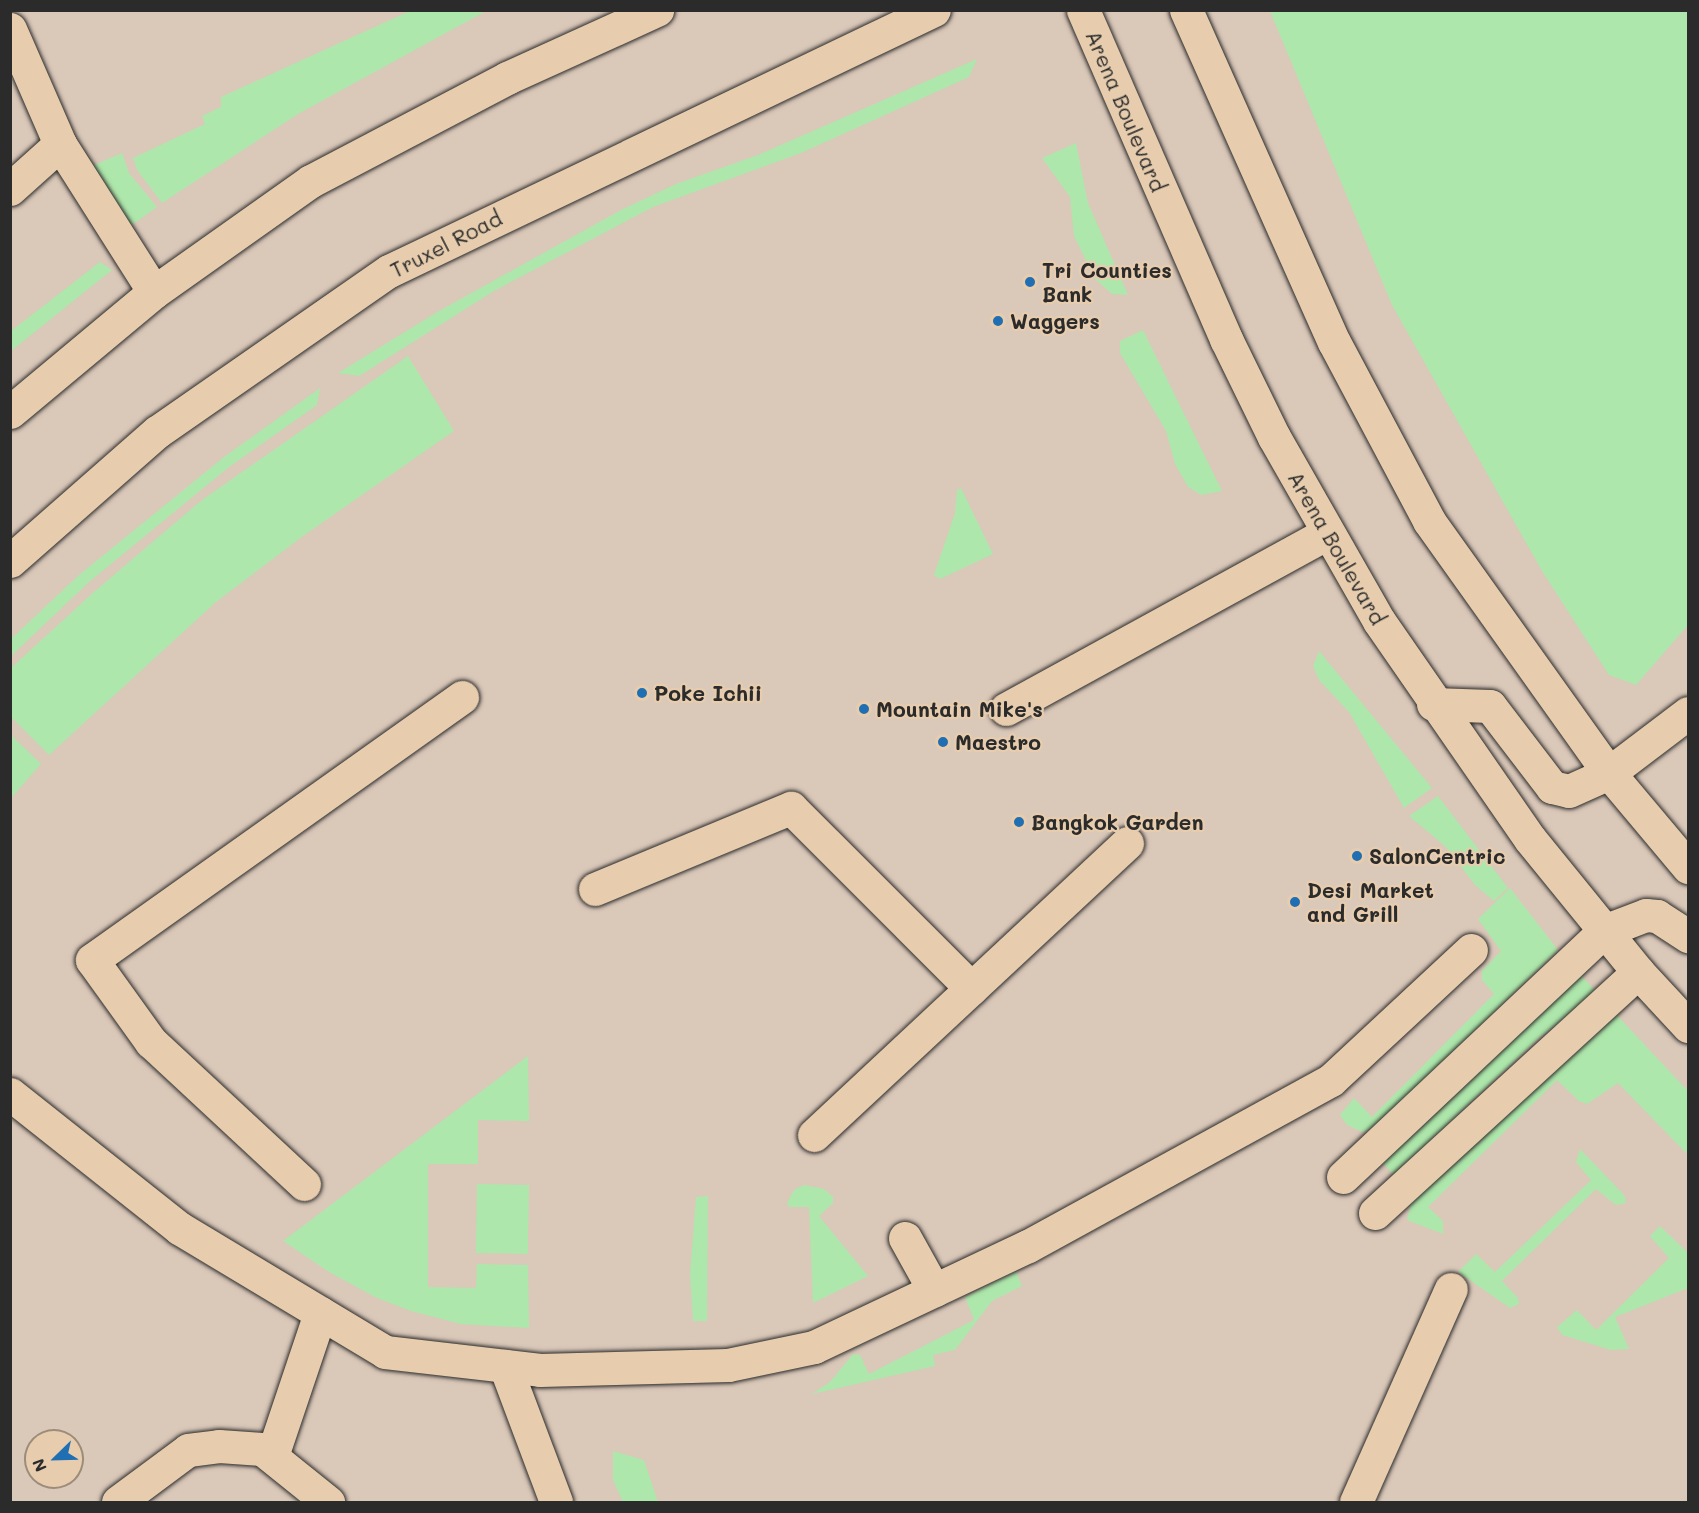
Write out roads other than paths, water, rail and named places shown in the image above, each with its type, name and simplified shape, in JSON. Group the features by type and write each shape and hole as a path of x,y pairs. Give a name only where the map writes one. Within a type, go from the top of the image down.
{"main road":[{"path":"10,412 154,292 311,181 507,78 657,10"},
{"name":"Truxel Road","path":"10,561 157,432 389,271 934,10"},
{"name":"Arena Boulevard","path":"1083,10 1226,339 1327,533 1433,704 1530,839 1638,972 1689,1026"},
{"path":"1186,10 1286,239 1376,427 1429,521 1609,773 1689,867"},
{"path":"10,29 60,144 154,292"},
{"path":"10,189 60,144"},
{"path":"1006,709 1327,533"},
{"path":"304,1184 152,1042 92,960 462,697"},
{"path":"1433,704 1490,706 1552,787 1569,791 1609,773 1689,713"},
{"path":"595,888 791,808 971,988"},
{"path":"814,1135 1127,843"},
{"path":"1343,1177 1604,931 1646,915 1657,916 1689,936"},
{"path":"10,1094 179,1228 385,1352 540,1370 728,1365 814,1347 1028,1246 1331,1080 1471,950"},
{"path":"1375,1213 1638,972"},
{"path":"905,1238 934,1290"},
{"path":"1356,1503 1451,1289"},
{"path":"272,1456 320,1312"},
{"path":"505,1366 556,1503"},
{"path":"118,1503 188,1450 219,1446 262,1449 328,1503"}],"place":[{"name":"Tri Counties Bank","path":"1030,282"},
{"name":"Waggers","path":"998,321"},
{"name":"Poke Ichii","path":"642,693"},
{"name":"Mountain Mike's","path":"864,709"},
{"name":"Maestro","path":"943,742"},
{"name":"Bangkok Garden","path":"1019,822"},
{"name":"SalonCentric","path":"1357,856"},
{"name":"Desi Market and Grill","path":"1295,902"}]}
